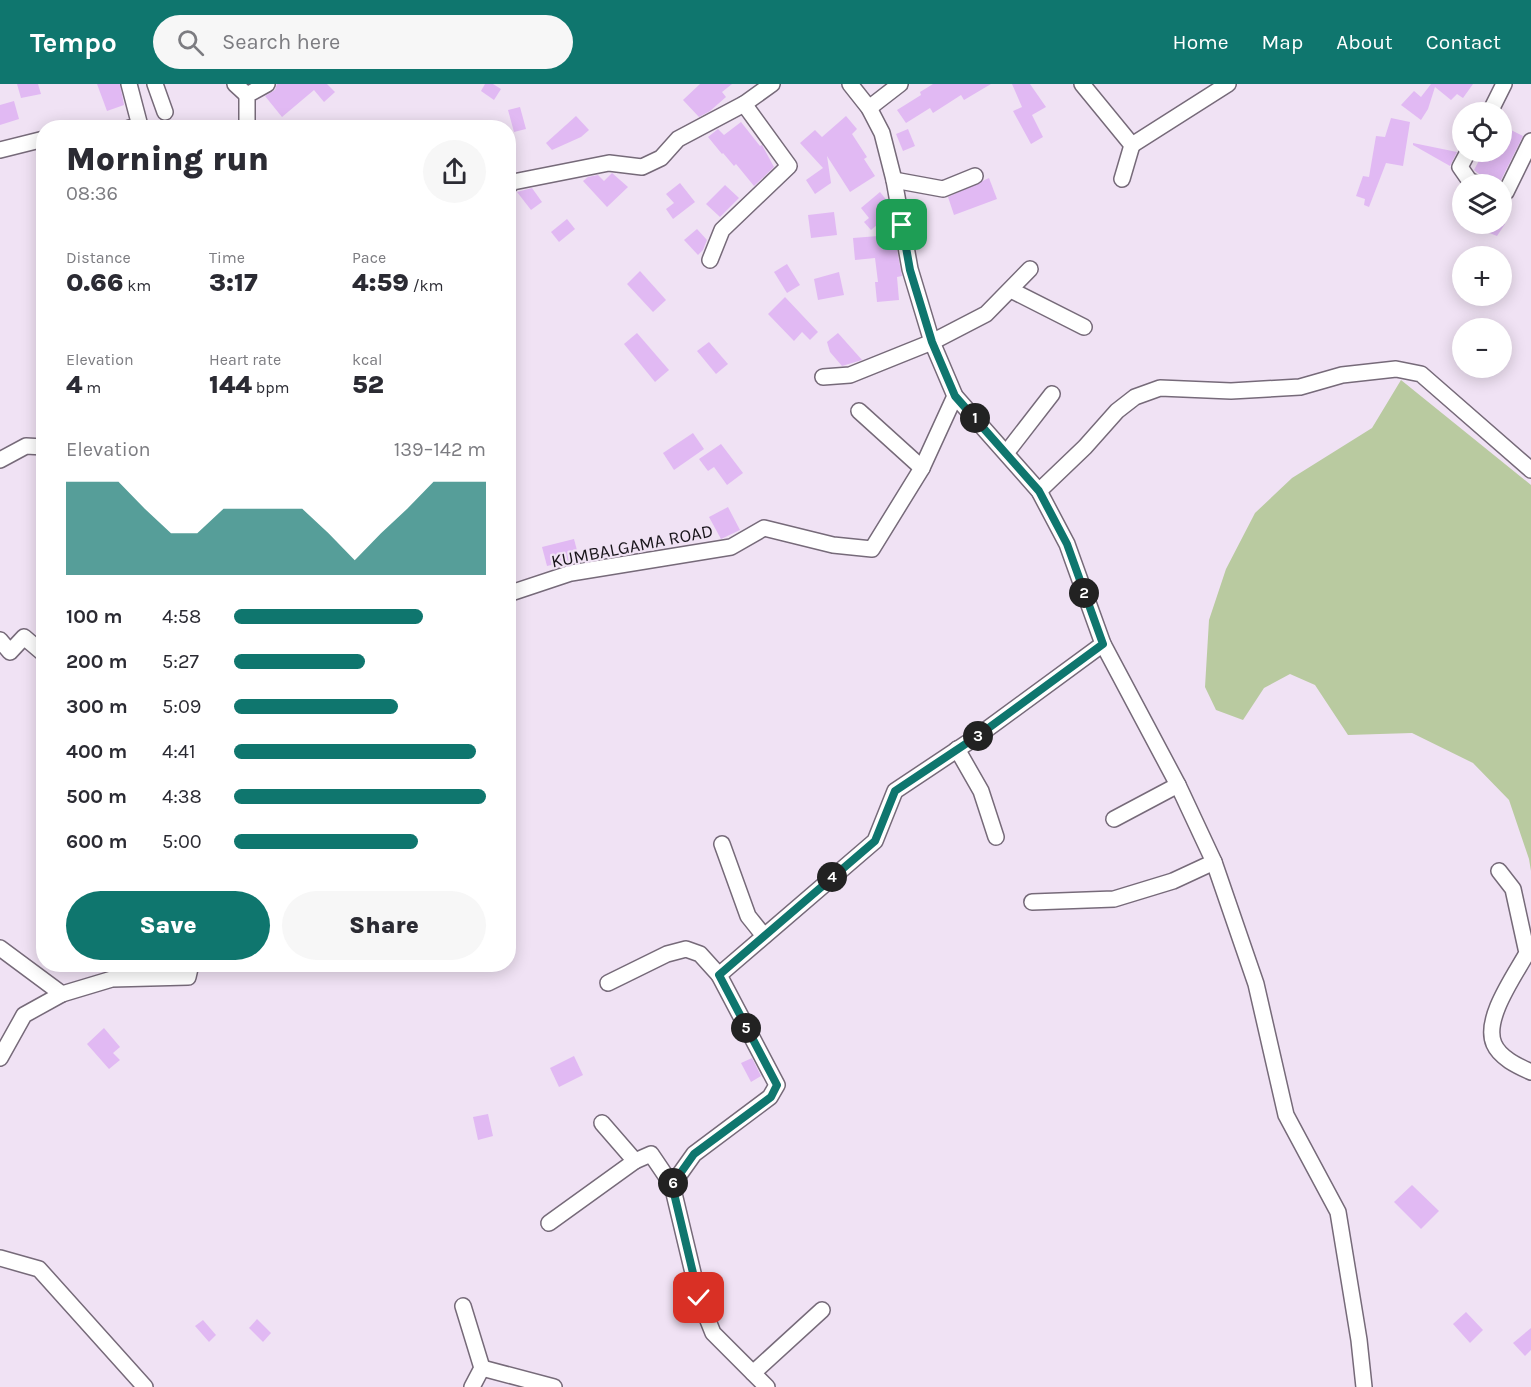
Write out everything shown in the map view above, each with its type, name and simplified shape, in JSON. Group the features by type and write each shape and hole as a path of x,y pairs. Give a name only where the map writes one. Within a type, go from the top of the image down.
{"street":[{"path":"129,84 138,120"},
{"path":"155,84 165,112"},
{"path":"235,84 247,95 247,120"},
{"path":"247,95 267,84"},
{"path":"516,181 609,163 642,167 661,158 678,140 744,104 772,84"},
{"path":"850,84 868,108 882,133 894,180 910,270 932,342 955,396 1007,452 1039,491 1067,544 1103,644 1178,785 1214,862 1256,984 1286,1115 1338,1212 1359,1340 1364,1387"},
{"path":"868,108 900,84"},
{"path":"1083,84 1132,145"},
{"path":"1122,179 1132,145 1228,84"},
{"path":"1495,102 1504,84"},
{"path":"710,260 722,230 789,165 744,104"},
{"path":"0,150 36,141"},
{"path":"1512,180 1531,141"},
{"path":"894,180 942,189 975,176"},
{"path":"824,377 850,375 932,342 986,314 1030,269"},
{"path":"1011,290 1084,327"},
{"path":"1039,491 1085,447 1117,411 1135,397 1160,388 1230,391 1300,387 1342,375 1396,369 1421,374 1531,470"},
{"path":"1007,452 1052,394"},
{"name":"KUMBALGAMA ROAD","path":"516,591 571,573 731,547 765,528 833,545 872,549 922,468 955,396"},
{"path":"860,411 922,468"},
{"path":"0,460 26,446 36,447"},
{"path":"0,640 10,652 24,637 36,647"},
{"path":"719,975 875,841 895,791 1103,644"},
{"path":"957,749 981,790 996,837"},
{"path":"1114,819 1178,785"},
{"path":"722,844 748,916 764,936"},
{"path":"1032,902 1114,899 1173,881 1214,862"},
{"path":"1499,871 1513,889 1527,953 1492,1018 1494,1044 1508,1060 1531,1072"},
{"path":"0,948 62,994"},
{"path":"608,983 667,954 686,949 700,954 719,975 777,1085 771,1097 694,1154 672,1185"},
{"path":"0,1058 24,1015 62,994 112,979 188,977 189,972"},
{"path":"602,1123 635,1161"},
{"path":"549,1223 635,1161 651,1154 672,1185 699,1298 713,1333 767,1387"},
{"path":"0,1258 39,1269 145,1387"},
{"path":"463,1306 482,1368 472,1387"},
{"path":"753,1372 822,1310"},
{"path":"482,1368 554,1387"}],"green space":[{"path":"1401,380 1531,485 1531,871 1509,800 1473,763 1412,733 1348,735 1315,685 1290,674 1264,688 1243,720 1216,710 1205,687 1209,620 1226,569 1255,513 1292,478 1372,428"}],"building":[{"path":"17,84 38,84 41,94 21,98"},
{"path":"97,84 120,84 124,105 107,111"},
{"path":"277,84 327,84 335,92 324,102 314,90 282,117 265,96 275,90"},
{"path":"485,84 493,84 501,89 494,100 481,91"},
{"path":"700,84 732,84 722,92 726,97 699,117 683,100"},
{"path":"933,84 991,84 964,100 961,95 933,113 930,108 906,123 897,110 921,95 920,92"},
{"path":"1012,84 1030,84 1046,107 1032,115 1043,137 1031,144 1013,111 1022,107"},
{"path":"1431,84 1473,84 1463,98 1457,94 1451,100 1435,87 1428,109 1421,120 1401,105 1414,91 1421,97"},
{"path":"14,101 19,119 0,125 0,105"},
{"path":"520,107 526,129 516,132 516,120 511,120 508,110"},
{"path":"576,116 589,130 581,137 552,150 546,143"},
{"path":"846,116 857,129 852,134 867,157 864,159 875,176 850,192 827,156 831,183 815,194 806,180 823,168 800,143 815,130 822,137"},
{"path":"1391,118 1410,122 1403,166 1386,163 1369,207 1364,205 1365,199 1356,196 1363,176 1369,177 1376,136 1385,137"},
{"path":"741,122 760,146 762,145 774,167 754,186 736,164 734,166 708,137 718,129 724,135"},
{"path":"908,129 915,146 903,151 896,134"},
{"path":"1512,130 1523,136 1512,158"},
{"path":"1413,143 1452,151 1450,166"},
{"path":"1478,162 1510,162 1504,174 1479,174 1474,170"},
{"path":"612,173 628,187 607,207 583,181 588,177 598,175 604,181"},
{"path":"989,178 997,199 954,215 948,197"},
{"path":"680,183 695,202 673,219 666,209 674,203 666,194"},
{"path":"725,185 739,198 720,217 706,204"},
{"path":"532,188 542,202 531,210 517,192"},
{"path":"880,192 888,202 884,206 890,214 871,230 864,222 869,218 861,208"},
{"path":"834,212 837,235 811,238 808,215"},
{"path":"567,219 575,229 559,242 551,232"},
{"path":"697,229 707,240 698,255 684,240"},
{"path":"891,235 892,246 896,245 902,276 897,277 899,300 877,302 875,282 878,282 875,258 855,260 853,238"},
{"path":"787,264 800,285 787,293 774,272"},
{"path":"640,271 666,300 653,312 627,284"},
{"path":"839,272 844,295 818,300 814,279"},
{"path":"785,297 818,332 810,340 802,332 794,341 768,314"},
{"path":"637,333 669,370 655,382 624,344"},
{"path":"838,333 862,360 842,366 830,352 827,342"},
{"path":"709,342 728,364 716,374 697,351"},
{"path":"693,433 704,449 674,470 663,453"},
{"path":"721,444 743,473 727,485 714,467 708,471 699,459"},
{"path":"728,507 740,530 721,539 709,517"},
{"path":"574,539 579,558 547,566 542,547"},
{"path":"104,1028 120,1047 113,1053 120,1060 109,1069 87,1044"},
{"path":"574,1056 583,1075 559,1087 550,1068"},
{"path":"752,1058 761,1076 751,1082 741,1063"},
{"path":"488,1114 493,1136 478,1140 473,1117"},
{"path":"1412,1185 1439,1211 1421,1229 1394,1202"},
{"path":"1466,1312 1483,1330 1470,1343 1453,1324"},
{"path":"257,1319 271,1333 263,1342 249,1328"},
{"path":"203,1320 216,1335 209,1342 195,1326"},
{"path":"1531,1328 1531,1350 1525,1356 1513,1343"}],"route":[{"path":"699,1298 672,1185 694,1154 771,1097 777,1085 719,975 875,841 895,791 979,735 1103,644 1067,544 1039,491 1007,452 955,396 932,342 910,270 902,225"}]}
